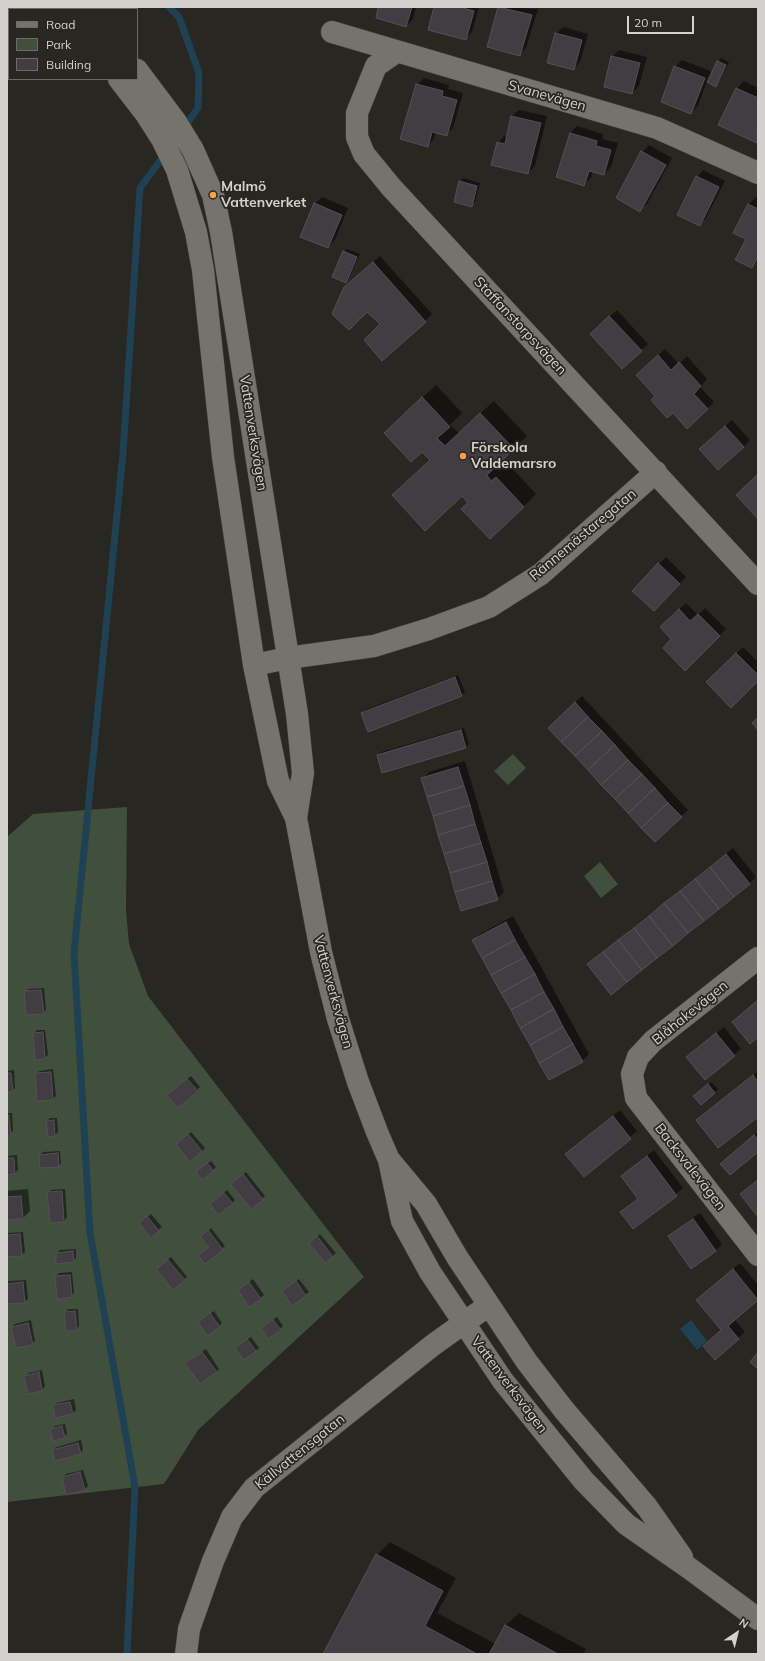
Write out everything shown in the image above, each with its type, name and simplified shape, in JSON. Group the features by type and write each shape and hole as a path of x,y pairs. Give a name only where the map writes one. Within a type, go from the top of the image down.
{"street":[{"name":"Svanevägen","path":"332,32 657,128 758,173"},
{"name":"Staffanstorpsvägen","path":"396,52 376,66 356,113 357,137 364,154 391,187 758,584"},
{"name":"Vattenverksvägen","path":"138,71 176,122 193,150 213,195 227,265 288,658 303,772 296,818"},
{"name":"Vattenverksvägen","path":"120,80 146,114 162,139 177,170 196,232 203,270 223,457 254,665 278,781 296,818 320,952 338,1020 358,1082 389,1160 402,1221 430,1272 503,1381 584,1481 626,1524 758,1619"},
{"name":"Rännemästaregatan","path":"254,665 288,658 374,646 429,629 489,607 541,574 656,472"},
{"name":"Blåhakevägen","path":"632,1074 638,1057 653,1041 758,958"},
{"name":"Backsvalevägen","path":"632,1074 636,1098 758,1255"},
{"name":"Vattenverksvägen","path":"389,1160 426,1204 457,1257 527,1362 559,1404 647,1507 689,1568"},
{"name":"Källvattensgatan","path":"186,1654 189,1629 213,1560 232,1517 254,1488 463,1323 489,1305"}],"green space":[{"path":"513,754 526,768 508,785 494,771"},
{"path":"127,807 126,910 129,944 148,996 364,1277 198,1430 164,1484 7,1502 7,837 33,814"},
{"path":"600,862 618,884 601,898 584,876"}],"water":[{"path":"691,1320 707,1341 697,1350 680,1329"}],"building":[{"path":"374,7 412,7 406,27 376,18 378,8"},
{"path":"434,7 459,7 474,11 466,40 428,30"},
{"path":"498,7 532,15 520,56 487,47"},
{"path":"555,33 582,40 574,70 547,63"},
{"path":"611,56 640,63 632,94 604,87"},
{"path":"717,61 726,65 716,87 707,82"},
{"path":"674,66 705,78 691,114 661,102"},
{"path":"416,84 443,91 442,96 457,100 447,136 432,132 428,147 400,139"},
{"path":"736,88 758,98 757,143 718,125"},
{"path":"511,116 541,123 528,174 491,165 497,142 505,144"},
{"path":"570,133 597,141 596,146 611,150 604,175 589,171 584,186 556,177"},
{"path":"641,151 666,165 640,212 616,198"},
{"path":"696,176 719,187 700,226 677,215"},
{"path":"459,181 477,186 472,207 454,202"},
{"path":"314,203 342,215 328,248 300,237"},
{"path":"748,204 758,209 758,257 752,268 735,260 746,239 733,233"},
{"path":"343,251 357,257 346,283 332,277"},
{"path":"373,262 426,322 382,361 364,340 380,324 367,312 349,330 332,314 344,287"},
{"path":"609,316 642,351 622,369 590,334"},
{"path":"658,355 671,370 679,362 701,386 694,394 708,409 687,429 673,413 667,418 651,400 655,396 636,375"},
{"path":"422,397 450,427 437,438 445,446 480,413 514,449 487,475 491,481 496,477 524,507 490,539 461,509 468,503 462,496 425,531 392,495 430,460 422,452 411,462 384,433"},
{"path":"725,426 744,447 718,470 699,449"},
{"path":"758,474 758,519 736,495"},
{"path":"658,563 680,584 654,611 632,591"},
{"path":"679,609 690,621 698,614 720,636 685,671 663,648 671,639 660,627"},
{"path":"736,653 758,675 758,681 731,708 706,682"},
{"path":"455,677 462,696 368,732 361,713"},
{"path":"575,702 588,717 561,742 548,728"},
{"path":"588,717 602,731 575,756 561,742"},
{"path":"758,717 758,730 752,723"},
{"path":"461,730 466,748 382,773 377,755"},
{"path":"602,731 615,745 588,770 575,756"},
{"path":"615,745 628,760 601,785 588,770"},
{"path":"628,760 642,774 615,799 601,785"},
{"path":"458,767 464,786 427,797 421,778"},
{"path":"642,774 655,788 628,813 615,799"},
{"path":"464,786 470,805 433,816 427,797"},
{"path":"655,788 668,803 641,828 628,813"},
{"path":"668,803 682,817 655,842 641,828"},
{"path":"470,805 475,824 438,835 433,816"},
{"path":"475,824 481,843 444,854 438,835"},
{"path":"481,843 487,862 450,873 444,854"},
{"path":"726,854 750,884 734,897 710,867"},
{"path":"487,862 492,881 455,892 450,873"},
{"path":"710,867 734,897 719,909 695,879"},
{"path":"695,879 719,909 704,921 680,891"},
{"path":"492,881 498,900 461,911 455,892"},
{"path":"680,891 704,921 688,933 664,903"},
{"path":"664,903 688,933 673,946 649,916"},
{"path":"649,916 673,946 657,958 634,928"},
{"path":"506,922 515,940 482,958 472,940"},
{"path":"634,928 657,958 642,970 618,940"},
{"path":"515,940 525,957 491,975 482,958"},
{"path":"618,940 642,970 627,982 603,952"},
{"path":"603,952 627,982 611,995 587,964"},
{"path":"525,957 535,974 501,993 491,975"},
{"path":"535,974 544,992 511,1010 501,993"},
{"path":"41,990 44,1014 26,1015 24,991"},
{"path":"544,992 554,1009 520,1028 511,1010"},
{"path":"758,1000 758,1037 750,1044 732,1022"},
{"path":"554,1009 563,1027 530,1045 520,1028"},
{"path":"563,1027 573,1044 539,1063 530,1045"},
{"path":"43,1032 45,1059 35,1060 33,1033"},
{"path":"716,1033 735,1056 705,1080 686,1057"},
{"path":"573,1044 583,1062 549,1080 539,1063"},
{"path":"51,1072 53,1100 37,1101 35,1073"},
{"path":"7,1073 11,1073 13,1092 7,1092"},
{"path":"753,1075 758,1082 758,1117 718,1148 696,1120"},
{"path":"187,1079 198,1091 178,1108 167,1095"},
{"path":"708,1084 715,1093 701,1105 693,1096"},
{"path":"9,1115 11,1136 7,1136 7,1116"},
{"path":"613,1116 631,1139 584,1177 565,1154"},
{"path":"54,1120 55,1136 48,1137 46,1121"},
{"path":"188,1134 202,1151 190,1162 176,1144"},
{"path":"754,1135 758,1140 758,1152 730,1175 720,1164"},
{"path":"58,1153 59,1167 40,1168 39,1155"},
{"path":"647,1156 677,1196 633,1229 620,1212 638,1199 621,1176"},
{"path":"7,1158 14,1158 15,1174 7,1175"},
{"path":"207,1163 214,1171 202,1180 196,1172"},
{"path":"243,1174 263,1200 251,1209 231,1184"},
{"path":"758,1180 758,1217 740,1194"},
{"path":"62,1191 64,1222 50,1223 47,1192"},
{"path":"224,1193 233,1204 218,1215 210,1204"},
{"path":"21,1196 23,1219 7,1220 7,1197"},
{"path":"147,1216 159,1231 151,1238 139,1223"},
{"path":"693,1219 716,1251 691,1269 668,1236"},
{"path":"208,1230 223,1250 205,1264 198,1255 209,1247 200,1237"},
{"path":"20,1234 22,1256 7,1257 7,1235"},
{"path":"317,1236 333,1257 325,1263 309,1243"},
{"path":"73,1251 74,1262 56,1264 56,1253"},
{"path":"168,1260 185,1280 173,1290 156,1269"},
{"path":"733,1269 758,1300 728,1326 739,1339 715,1360 703,1346 721,1330 696,1300"},
{"path":"70,1275 72,1297 57,1299 55,1276"},
{"path":"296,1281 306,1296 292,1306 282,1291"},
{"path":"23,1282 25,1303 7,1304 7,1284"},
{"path":"249,1282 261,1299 249,1307 238,1290"},
{"path":"75,1311 77,1331 66,1331 64,1312"},
{"path":"210,1313 220,1327 207,1336 198,1322"},
{"path":"273,1320 281,1330 268,1339 261,1328"},
{"path":"28,1323 33,1345 16,1348 11,1327"},
{"path":"247,1339 256,1351 244,1360 235,1348"},
{"path":"202,1352 217,1372 200,1384 185,1363"},
{"path":"758,1352 758,1369 750,1362"},
{"path":"39,1372 42,1391 28,1394 24,1376"},
{"path":"70,1402 73,1414 55,1418 53,1405"},
{"path":"62,1426 65,1438 53,1441 50,1429"},
{"path":"78,1443 81,1454 55,1461 52,1450"},
{"path":"80,1472 85,1490 66,1495 62,1477"},
{"path":"376,1554 443,1591 425,1626 477,1654 323,1654"},
{"path":"505,1625 558,1654 489,1654"}],"waterway":[{"path":"169,7 179,17 199,73 198,108 183,129"},
{"path":"127,1654 135,1487 90,1233 74,953 123,453 140,188 165,154"}],"place":[{"name":"Malmö Vattenverket","path":"213,195"},
{"name":"Förskola Valdemarsro","path":"463,456"}]}
